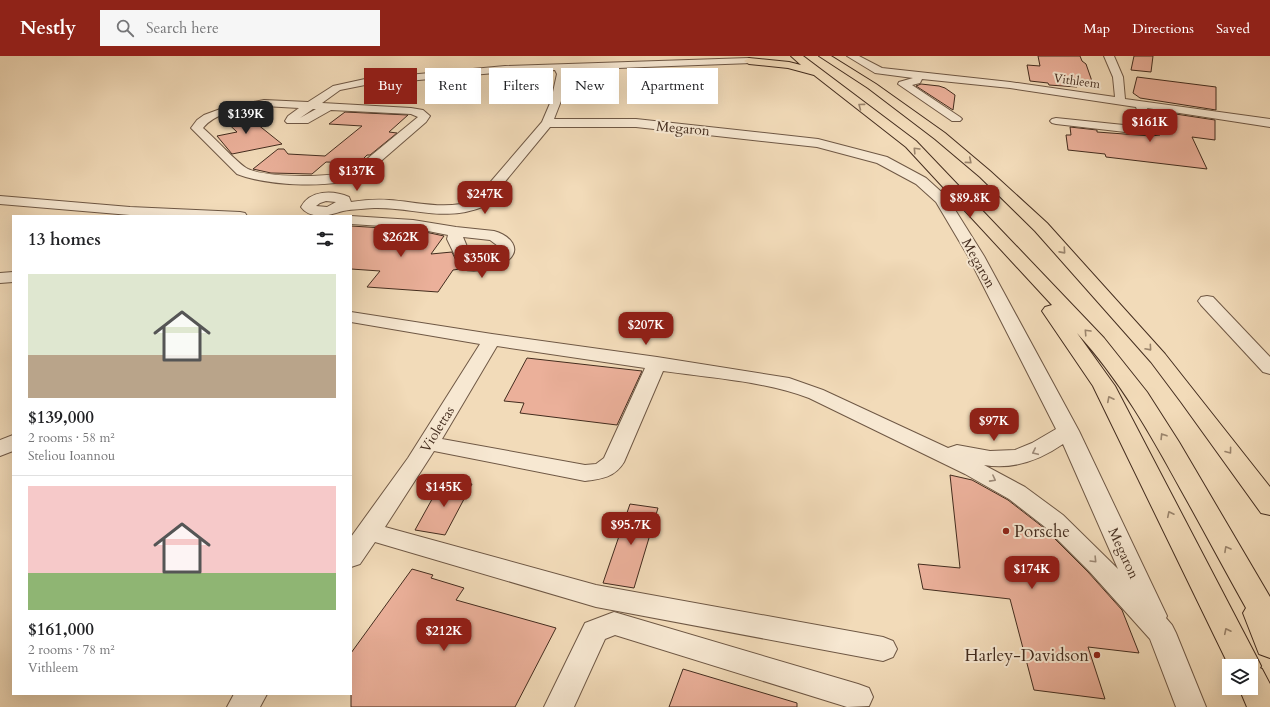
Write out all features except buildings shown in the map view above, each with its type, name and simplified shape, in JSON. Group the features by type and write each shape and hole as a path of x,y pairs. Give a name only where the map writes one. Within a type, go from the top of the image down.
{"highway":[{"path":"749,61 769,56"},
{"path":"796,56 911,144 1097,342 1139,397 1167,442 1270,624"},
{"path":"828,58 876,78 1041,227 1158,358 1270,506"},
{"path":"749,61 789,65 808,70 833,84"},
{"path":"991,228 1006,254 1070,336 1104,386 1158,490 1242,659"},
{"path":"1246,583 1270,645"},
{"path":"1258,694 1264,707"}],"street":[{"path":"699,56 749,61"},
{"name":"Vithleem","path":"852,56 876,78 919,76 1010,85 1270,123"},
{"path":"1109,56 1118,71 1121,89 1120,100"},
{"path":"330,106 304,121 291,121 292,118 337,88 354,84 474,71 682,62 749,61"},
{"path":"315,214 310,209 308,204 320,198 331,197 340,203 377,204 449,210 475,205 483,199 547,123 556,101 562,74 558,67"},
{"path":"919,76 916,81 903,84 956,120"},
{"path":"269,103 330,106 411,111 422,113 424,116 422,120 361,171 347,177 327,180 248,174 242,171 197,128 200,123 216,114 232,109 269,103"},
{"path":"1056,121 1151,131 1140,104"},
{"path":"1145,116 1227,127"},
{"name":"Megaron","path":"547,123 636,123 818,143 882,160 922,181 942,200 976,256 1068,431 1162,634 1191,707"},
{"path":"0,200 107,210 218,215"},
{"path":"352,220 413,224 456,232"},
{"path":"0,278 12,277"},
{"path":"1207,300 1270,368"},
{"path":"352,317 492,340 767,380 803,388 999,482 1017,494 1054,521 1098,564 1162,634"},
{"name":"Violettas","path":"352,555 428,443 492,340"},
{"path":"428,443 585,473 602,471 613,462 657,363"},
{"path":"920,443 975,457 1013,459 1040,450 1068,431"},
{"path":"0,449 12,443"},
{"path":"368,531 596,596 883,649"},
{"path":"558,707 595,631 614,623 858,697"},
{"path":"242,707 251,695"}],"place":[{"name":"Porsche","path":"1006,531"},
{"name":"Harley-Davidson","path":"1097,655"}]}
